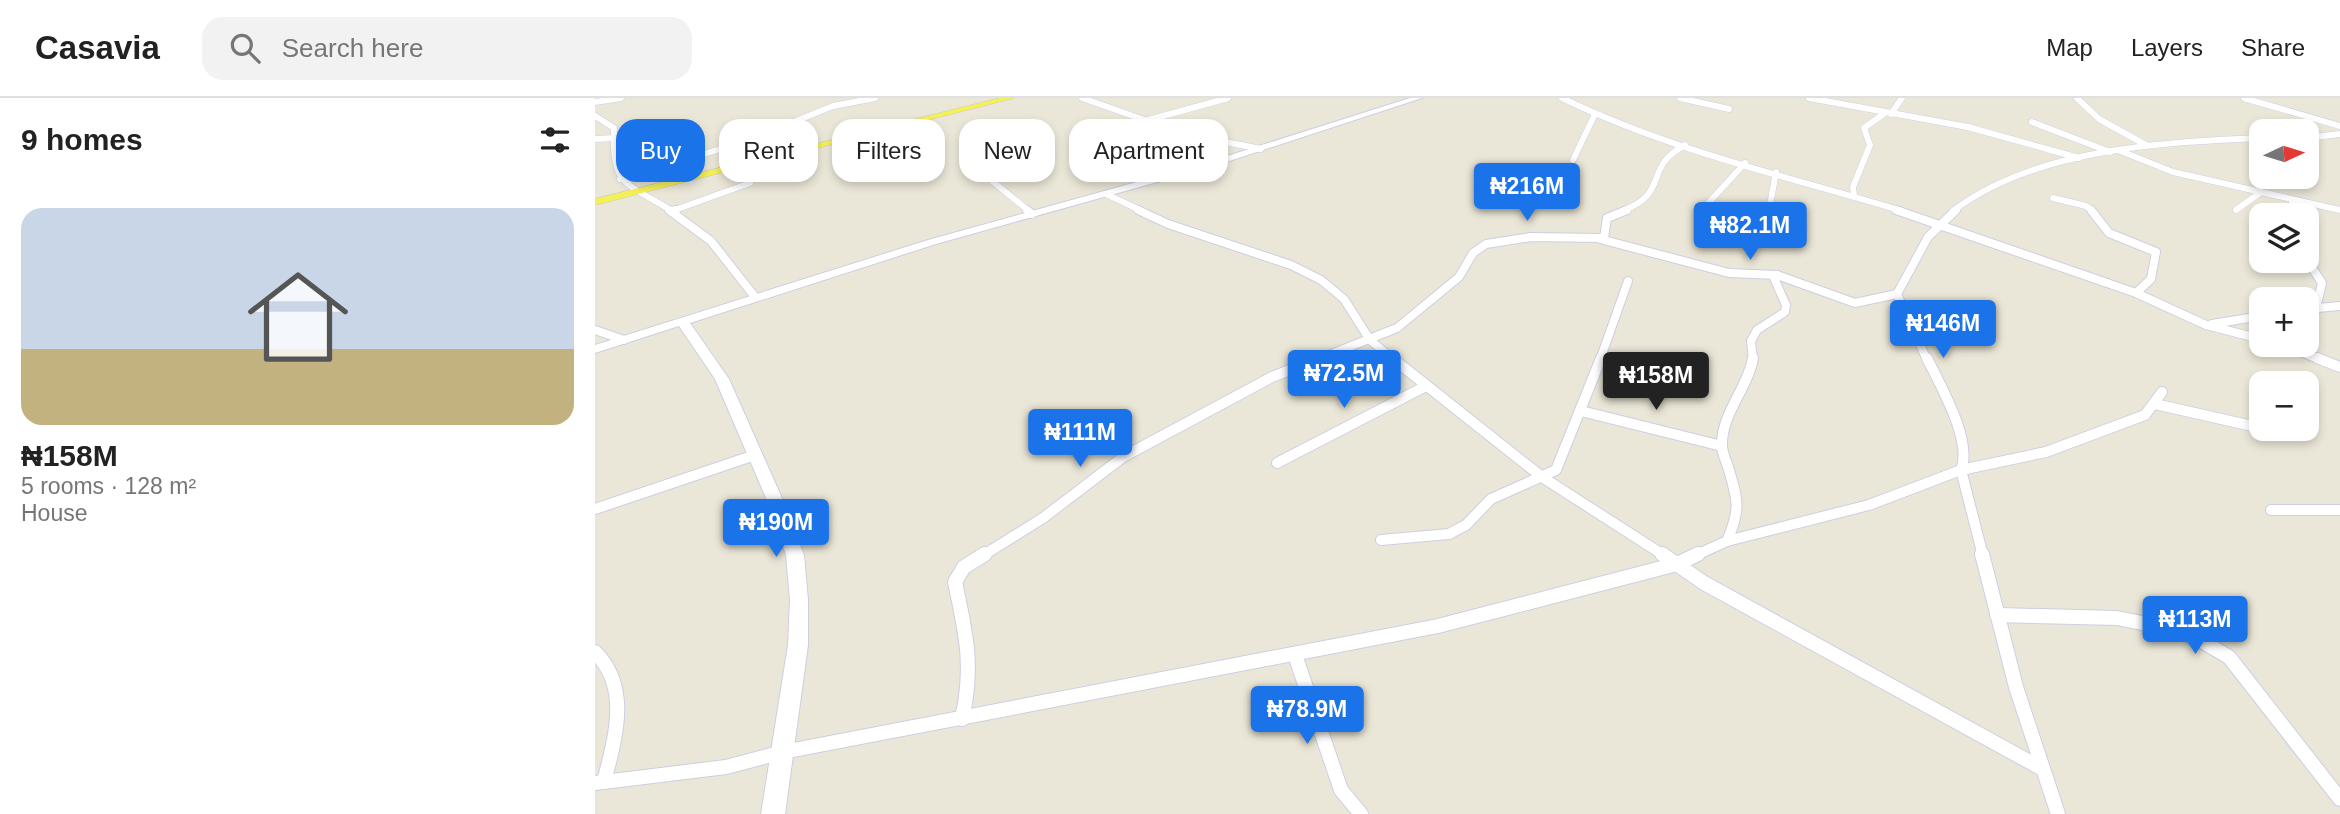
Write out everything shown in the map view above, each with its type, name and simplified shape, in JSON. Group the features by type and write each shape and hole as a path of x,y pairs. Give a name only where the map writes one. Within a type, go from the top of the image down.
{"main road":[{"path":"595,202 1010,98"},
{"path":"595,349 755,297 1261,149 1418,98"},
{"path":"682,321 722,379 777,505 796,566 798,645 773,814"}],"street":[{"path":"595,102 621,98"},
{"path":"705,154 744,142 815,112 857,99 875,98"},
{"path":"1082,98 1140,119"},
{"path":"1152,119 1228,98"},
{"path":"1562,98 1594,114 1685,145 1940,223 2136,293 2206,325 2249,336"},
{"path":"1680,98 1729,109"},
{"path":"1809,98 1968,127 2081,159"},
{"path":"1854,196 1853,187 1870,145 1864,128 1888,113 1902,98"},
{"path":"2077,98 2099,119 2145,145"},
{"path":"2244,98 2291,108 2317,120 2340,125"},
{"path":"1573,160 1594,114"},
{"path":"595,116 614,128 613,158 616,167"},
{"path":"2032,122 2173,172 2340,210"},
{"path":"2319,137 2340,134"},
{"path":"595,139 615,138"},
{"path":"2058,814 2039,767 1997,615 1961,470 1966,458 1957,430 1897,294 1907,271 1940,223 1973,198 1995,188 2113,150 2145,145 2249,139"},
{"path":"1228,144 1261,149"},
{"path":"1600,239 1606,236 1605,222 1608,218 1646,200 1651,194 1656,169 1663,160 1685,145"},
{"path":"1701,211 1745,163"},
{"path":"1766,225 1776,172"},
{"path":"624,182 672,211 711,241 755,297"},
{"path":"993,182 1032,214"},
{"path":"672,211 750,183"},
{"path":"2236,210 2261,192"},
{"path":"1106,194 1168,224 1291,265 1321,280 1344,299 1370,340 1542,477 1612,519 1750,610 1815,642 2039,767"},
{"path":"2053,198 2086,206 2097,214 2101,226 2109,233 2156,252 2151,278 2136,293"},
{"path":"962,719 970,682 967,639 955,582 964,567 1043,518 1123,457 1166,433 1272,377 1398,328 1459,276 1472,253 1486,244 1531,237 1600,239 1729,273 1748,276 1766,273 1777,275 1855,303 1897,294"},
{"path":"2315,273 2322,283 2319,290"},
{"path":"1727,541 1738,516 1738,499 1722,446 1732,406 1751,373 1754,355 1751,341 1757,330 1785,312 1786,305 1774,278 1777,275"},
{"path":"1381,540 1449,534 1465,525 1491,499 1523,482 1542,477 1562,464 1628,281"},
{"path":"2319,308 2340,306"},
{"path":"2206,325 2249,318"},
{"path":"595,330 624,340"},
{"path":"2314,357 2340,367"},
{"path":"1276,463 1426,386"},
{"path":"595,652 607,663 614,678 618,705 600,783 726,767 783,752 1438,626 1677,564 1727,541 1869,505 1961,470 2046,452 2145,415 2159,398 2249,424"},
{"path":"1581,411 1722,446"},
{"path":"595,509 755,455"},
{"path":"2271,510 2340,510"},
{"path":"1997,615 2133,618 2186,632 2208,643 2229,657 2340,799"},
{"path":"1295,654 1341,790 1361,814"}]}
